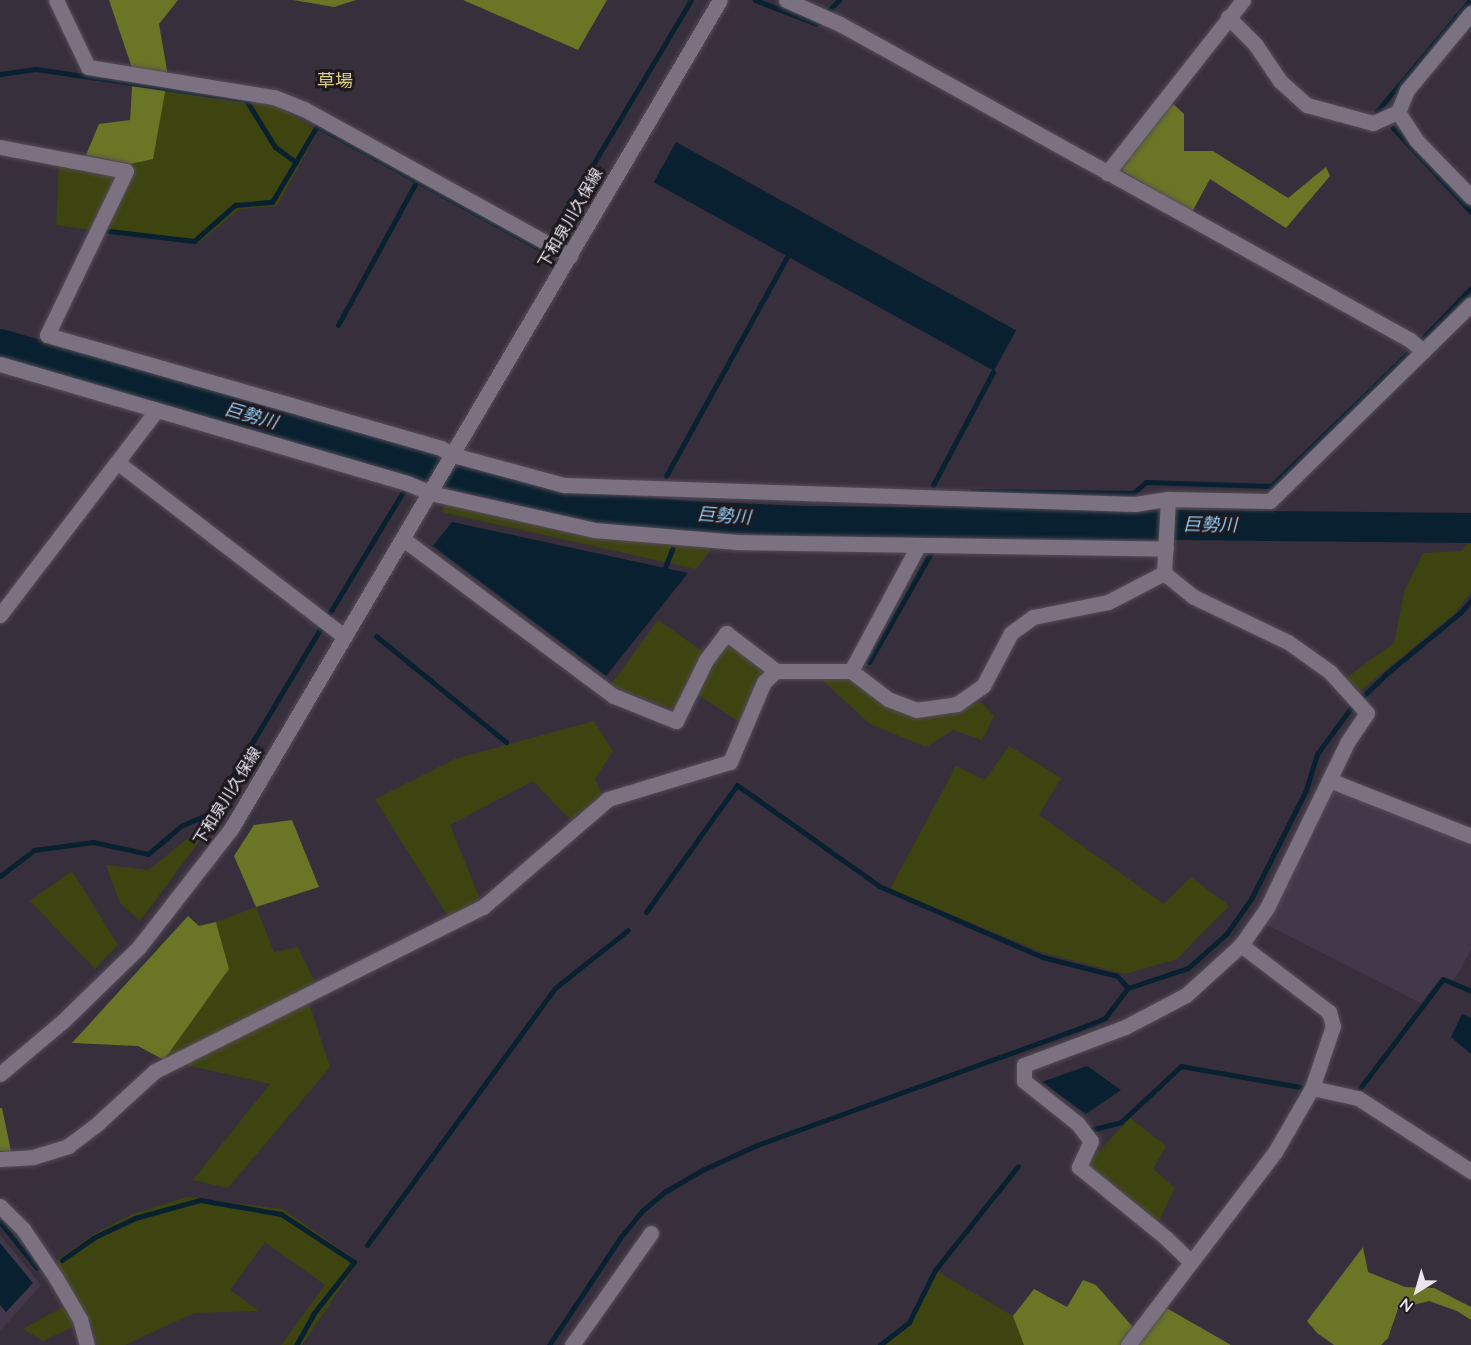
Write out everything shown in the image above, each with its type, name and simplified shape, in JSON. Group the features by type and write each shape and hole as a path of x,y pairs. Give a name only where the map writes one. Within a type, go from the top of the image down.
{"street":[{"path":"56,0 88,67 274,97 304,108 570,256"},
{"name":"下和泉川久保線","path":"0,1074 63,1021 139,947 231,829 720,0"},
{"path":"786,0 840,24 1410,340 1423,351"},
{"path":"1107,173 1243,0"},
{"path":"1228,17 1255,44 1280,81 1307,105 1373,123 1398,112 1407,90 1471,13"},
{"path":"1398,112 1416,141 1471,197"},
{"path":"0,147 126,171 47,335 441,448 453,455 564,485 1135,504 1168,499 1270,501 1471,304"},
{"path":"0,364 407,483 430,493 594,530 737,542 1166,549"},
{"path":"0,615 156,411"},
{"path":"117,462 345,637"},
{"path":"1164,573 1168,499"},
{"path":"403,539 614,696 675,721 706,660 726,633 776,671 851,672 888,699 916,710 957,704 983,686 1011,633 1033,617 1108,602 1164,573"},
{"path":"851,672 918,546"},
{"path":"1164,573 1194,597 1288,642 1330,672 1367,713 1347,743 1267,908 1241,945 1186,995 1125,1027 1024,1065 1024,1081 1078,1124 1091,1141 1079,1167 1166,1238 1190,1261"},
{"path":"0,1159 33,1157 68,1146 98,1123 155,1071 483,907 608,798 730,762 764,682 776,671"},
{"path":"1329,780 1471,836"},
{"path":"1128,1345 1275,1152 1312,1088 1333,1026 1329,1012 1241,945"},
{"path":"1312,1088 1358,1098 1471,1171"},
{"path":"0,1206 23,1229 56,1278 80,1319 87,1345"},
{"path":"572,1345 651,1233"}],"shaded area":[{"path":"1333,789 1471,843 1471,950 1454,980 1441,977 1421,1003 1267,925"},
{"path":"0,1235 41,1285 0,1331"}],"green space":[{"path":"109,0 178,0 159,24 168,76 153,159 130,164 86,155 99,124 130,120 133,71"},
{"path":"293,0 356,0 334,7"},
{"path":"463,0 607,0 578,50"},
{"path":"167,84 278,105 318,131 277,206 240,209 197,244 56,225 59,162 86,155 130,164"},
{"path":"1169,100 1184,114 1184,151 1213,151 1288,198 1326,167 1330,176 1286,228 1210,179 1192,212 1119,169"},
{"path":"447,501 713,547 696,569 441,512"},
{"path":"1467,543 1471,544 1471,592 1454,614 1360,691 1346,678 1394,643 1404,592 1423,553 1462,551"},
{"path":"658,620 703,652 675,710 610,686"},
{"path":"727,643 763,672 742,724 696,693"},
{"path":"848,677 889,708 927,718 981,702 994,716 982,740 953,730 926,747 870,724 822,680"},
{"path":"594,721 613,751 595,779 602,794 571,820 533,781 450,825 480,899 448,916 375,799 455,759"},
{"path":"1009,746 1061,778 1039,815 1164,904 1191,877 1229,906 1177,959 1125,974 1044,953 890,889 956,766 985,780"},
{"path":"292,820 319,887 256,907 234,856 254,825"},
{"path":"206,832 140,921 120,903 106,865 149,870 188,838"},
{"path":"72,871 118,945 95,969 30,901"},
{"path":"256,907 274,952 298,947 316,985 309,1003 330,1067 228,1188 193,1180 270,1084 164,1060 229,969 216,922"},
{"path":"188,916 199,926 216,922 229,969 164,1060 138,1046 72,1043"},
{"path":"0,1108 2,1108 11,1151 0,1151"},
{"path":"1130,1118 1166,1146 1153,1169 1175,1188 1158,1223 1085,1166"},
{"path":"187,1197 283,1209 358,1262 302,1345 281,1345 325,1285 265,1242 230,1290 259,1311 194,1313 125,1345 98,1345 89,1319 43,1341 23,1329 77,1299 56,1261 93,1235 133,1214"},
{"path":"1363,1247 1368,1272 1405,1287 1434,1288 1471,1307 1471,1320 1457,1311 1429,1301 1398,1309 1388,1338 1381,1345 1334,1345 1317,1333 1307,1321"},
{"path":"938,1272 1013,1316 1024,1345 884,1345 911,1324"},
{"path":"1083,1280 1096,1285 1140,1335 1163,1306 1231,1345 1024,1345 1013,1316 1034,1289 1067,1307"}],"water":[{"path":"676,142 1016,331 994,371 654,182"},
{"path":"452,522 688,573 606,676 433,546"},
{"path":"1462,1014 1471,1018 1471,1054 1451,1037"},
{"path":"1087,1066 1121,1090 1086,1114 1042,1082"},
{"path":"0,1243 33,1283 6,1312 0,1305"}],"waterway":[{"path":"109,231 194,241 235,205 272,202 317,126 542,250 691,0"},
{"path":"755,0 817,24"},
{"path":"830,9 839,0"},
{"path":"1377,111 1470,0"},
{"path":"0,74 36,69 246,100 275,147 296,162"},
{"path":"1393,128 1471,212"},
{"path":"338,325 417,181"},
{"path":"666,476 789,253"},
{"path":"1423,338 1471,288"},
{"name":"巨勢川","path":"0,344 485,483 604,509 688,516 803,521 1471,528"},
{"path":"972,491 1133,493 1146,482 1271,486 1407,354"},
{"path":"933,485 993,372"},
{"path":"329,614 403,492"},
{"path":"663,573 672,549"},
{"path":"869,662 931,553"},
{"path":"549,1345 620,1238 643,1210 666,1191 700,1171 757,1145 1105,1018 1128,988 1188,968 1227,933 1251,899 1306,790 1317,754 1350,709 1386,674 1461,612 1471,600"},
{"path":"0,876 34,850 93,842 148,854 181,826 210,813 320,629"},
{"path":"376,636 506,742"},
{"path":"646,912 737,785 879,886 1042,957 1117,976 1128,988"},
{"path":"367,1245 555,988 628,930"},
{"path":"1354,1091 1357,1092 1443,979 1471,991"},
{"path":"1090,1130 1121,1122 1181,1066 1300,1087"},
{"path":"880,1345 909,1322 935,1270 1018,1166"},
{"path":"62,1260 93,1238 135,1218 200,1200 281,1214 354,1262 314,1313 296,1345"},
{"path":"0,1222 37,1268"}],"district":[{"name":"草場","path":"335,81"}]}
